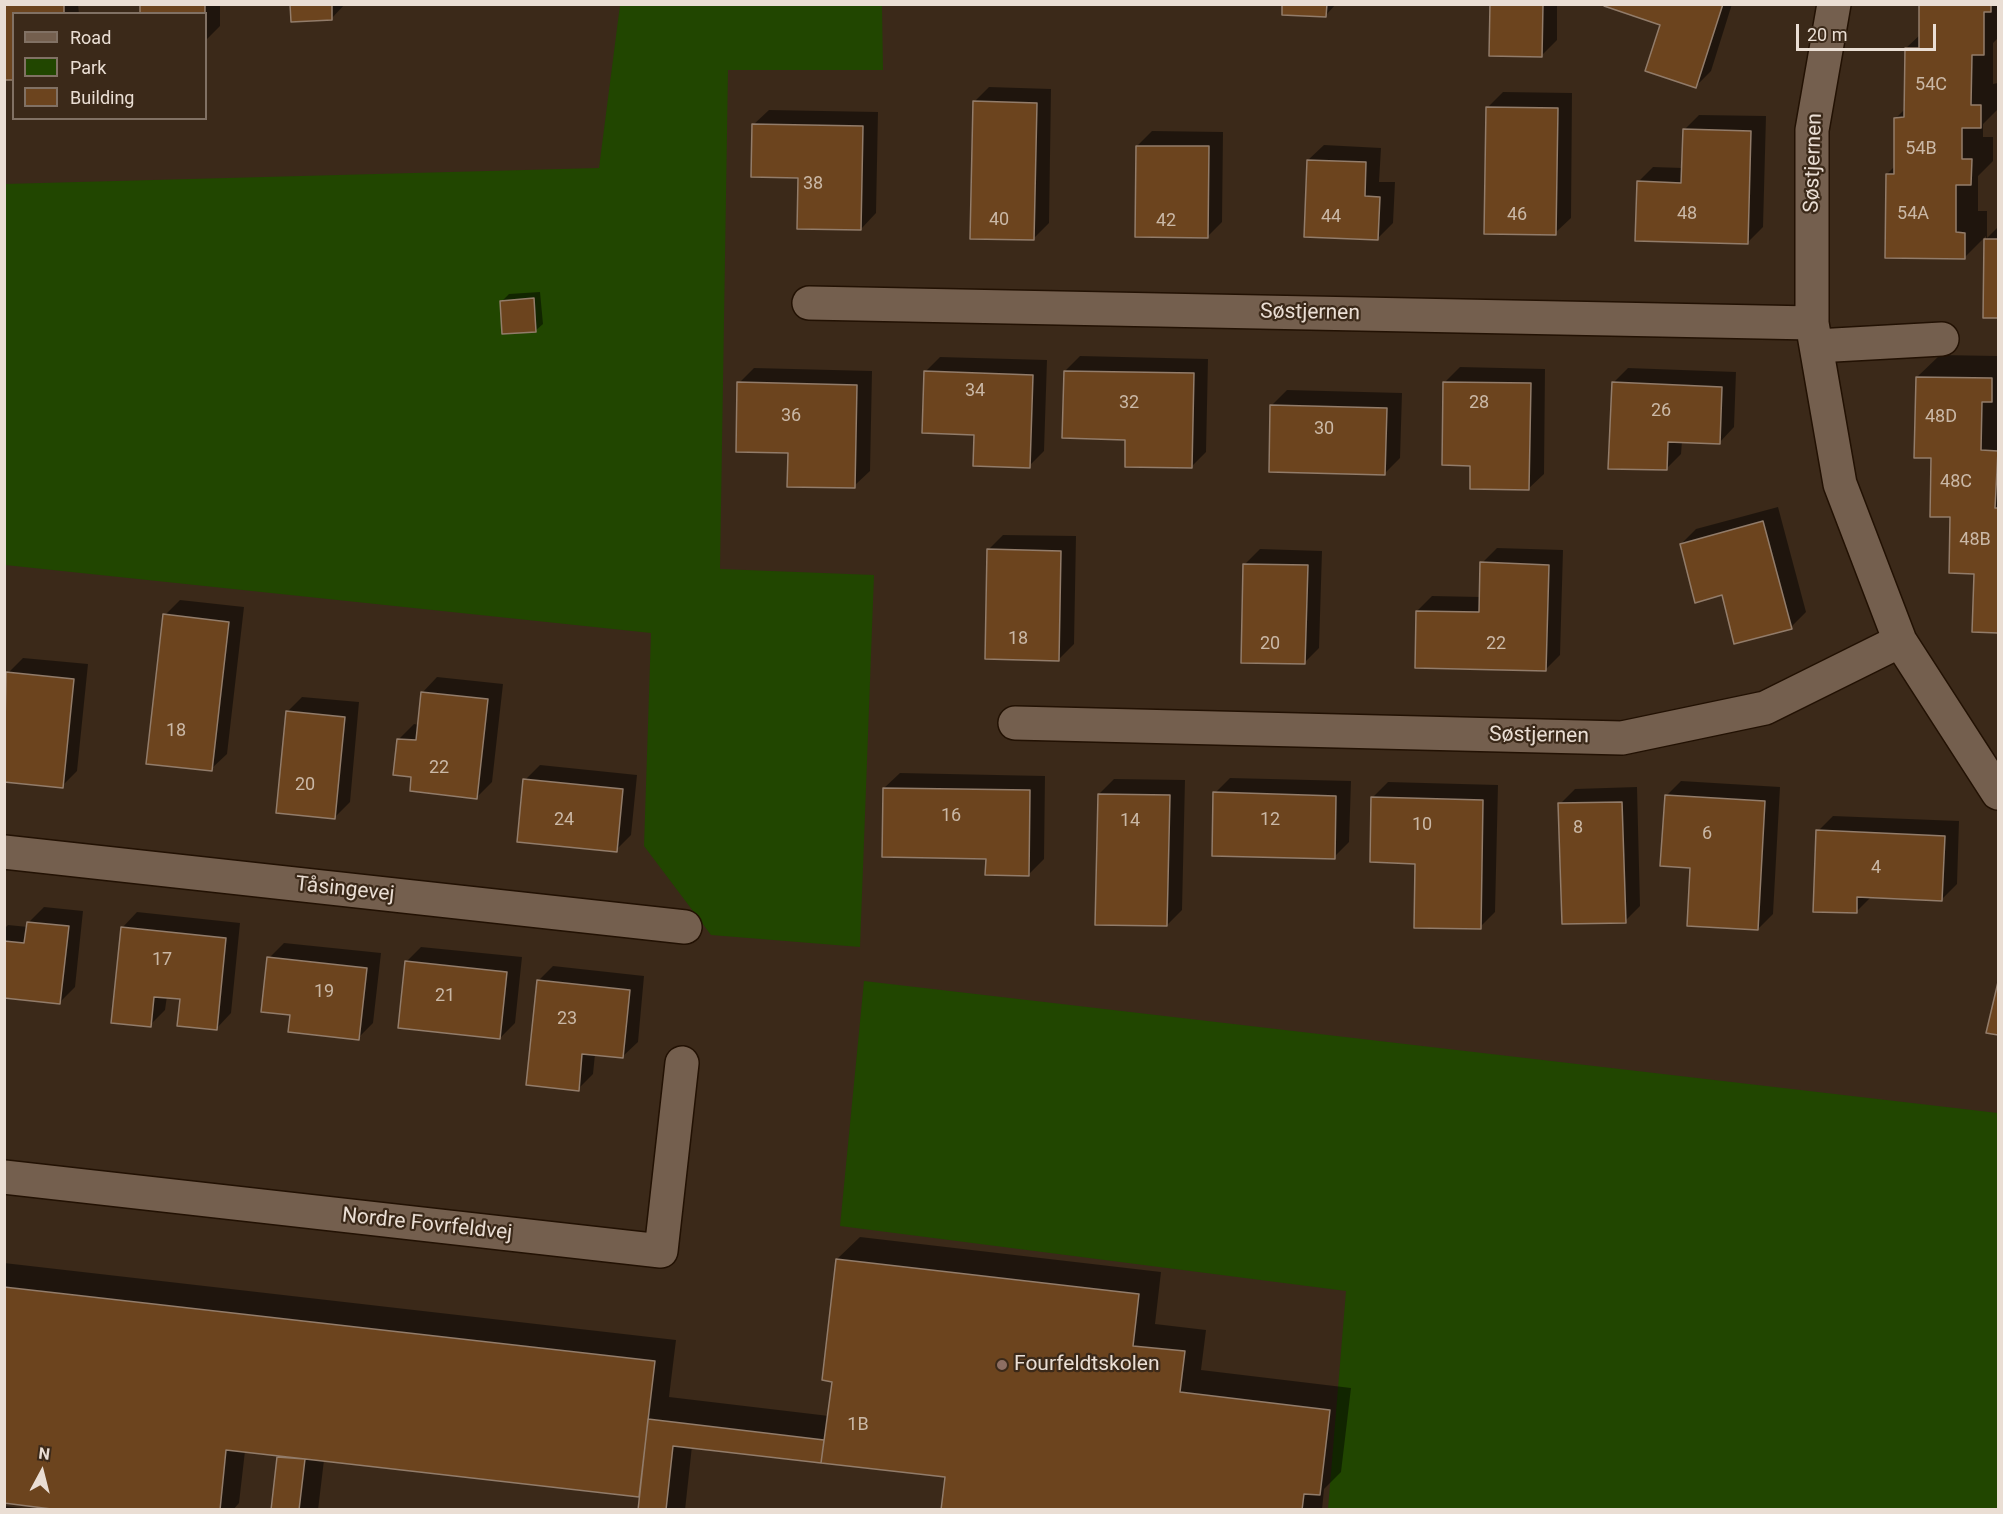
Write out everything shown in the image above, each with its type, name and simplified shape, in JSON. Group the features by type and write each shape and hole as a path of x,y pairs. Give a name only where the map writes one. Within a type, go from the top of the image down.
{"street":[{"name":"Søstjernen","path":"1834,4 1812,130 1814,335 1840,484 1900,641 1998,793"},
{"name":"Søstjernen","path":"808,303 1814,335"},
{"path":"1814,335 1942,339"},
{"name":"Søstjernen","path":"1015,723 1622,738 1765,708 1900,641"},
{"name":"Tåsingevej","path":"4,852 685,927"},
{"name":"Nordre Fovrfeldvej","path":"4,1177 661,1251 682,1063"}],"green space":[{"path":"620,5 882,5 883,70 728,70 720,569 874,575 860,947 711,935 644,846 651,633 5,565 4,184 599,168"},
{"path":"864,981 1998,1113 1998,1509 1328,1509 1346,1291 840,1226"}],"building":[{"path":"4,4 64,4 64,12 12,12 12,80 4,80"},
{"path":"140,4 205,4 205,12 140,12"},
{"path":"290,4 332,4 332,20 291,22"},
{"path":"1282,4 1327,4 1326,17 1282,15"},
{"path":"1490,4 1543,4 1542,57 1489,56"},
{"path":"1605,4 1723,4 1696,88 1645,71 1660,25 1604,6"},
{"path":"1919,4 1991,4 1991,12 1984,12 1984,55 1972,55 1971,105 1981,105 1981,128 1962,128 1962,159 1972,159 1971,185 1956,185 1956,232 1965,233 1965,259 1885,258 1886,174 1894,174 1894,118 1904,117 1905,48 1919,48"},
{"path":"973,101 1037,103 1034,240 970,239"},
{"path":"1486,107 1558,108 1556,235 1484,234"},
{"path":"752,124 863,126 861,230 797,229 798,178 751,177"},
{"path":"1683,129 1751,131 1748,244 1635,241 1637,181 1681,183"},
{"path":"1136,146 1209,146 1208,238 1135,237"},
{"path":"1307,160 1366,162 1365,196 1380,197 1378,240 1304,237"},
{"path":"1984,239 1998,239 1998,318 1983,318"},
{"path":"534,298 536,332 502,334 500,301"},
{"path":"924,371 1033,375 1030,468 973,466 974,435 922,433"},
{"path":"1064,371 1194,373 1192,468 1125,467 1125,440 1062,438"},
{"path":"1916,377 1992,378 1992,402 1982,402 1981,450 1998,451 1995,508 1998,508 1998,633 1972,632 1974,574 1949,573 1950,517 1930,517 1931,458 1914,458"},
{"path":"737,382 857,385 855,488 787,487 788,453 736,452"},
{"path":"1443,382 1531,383 1529,490 1470,489 1470,466 1442,465"},
{"path":"1612,382 1722,387 1720,444 1668,442 1667,470 1608,469"},
{"path":"1270,405 1387,408 1385,475 1269,472"},
{"path":"1763,521 1792,629 1734,644 1722,595 1695,603 1680,544"},
{"path":"987,549 1061,551 1059,661 985,659"},
{"path":"1480,562 1549,565 1546,671 1415,668 1416,611 1479,612"},
{"path":"1243,564 1308,565 1305,664 1241,663"},
{"path":"163,614 229,622 212,771 146,764"},
{"path":"6,672 74,679 63,788 4,782"},
{"path":"421,692 488,699 477,799 410,791 411,777 393,775 397,739 416,740"},
{"path":"286,711 345,717 335,819 276,813"},
{"path":"523,779 623,789 617,852 517,842"},
{"path":"883,788 1030,790 1029,876 985,875 986,859 882,857"},
{"path":"1213,792 1336,796 1335,859 1212,856"},
{"path":"1098,794 1170,795 1167,926 1095,925"},
{"path":"1665,795 1765,801 1758,930 1687,926 1690,868 1660,866"},
{"path":"1371,797 1483,800 1481,929 1414,928 1415,864 1370,862"},
{"path":"1622,802 1626,923 1562,924 1558,803"},
{"path":"1816,830 1945,836 1942,901 1857,897 1857,913 1813,912"},
{"path":"27,922 69,926 60,1004 4,998 4,941 24,943"},
{"path":"121,927 226,938 217,1030 177,1026 180,999 154,997 151,1027 111,1023"},
{"path":"267,957 367,968 359,1040 288,1032 290,1015 261,1012"},
{"path":"405,961 507,972 500,1039 398,1028"},
{"path":"537,980 630,990 623,1058 582,1054 579,1091 526,1085"},
{"path":"1998,982 1998,1035 1986,1033"},
{"path":"836,1259 1139,1294 1133,1346 1185,1351 1180,1392 1330,1410 1320,1495 1304,1494 1302,1510 941,1510 945,1477 821,1463 832,1382 822,1380"},
{"path":"4,1287 655,1361 639,1497 226,1450 220,1510 59,1510 4,1503"},
{"path":"648,1419 824,1440 821,1463 673,1446 666,1510 638,1510"},
{"path":"277,1457 305,1459 299,1510 271,1510"}],"place":[{"name":"Fourfeldtskolen","path":"1002,1365"}]}
